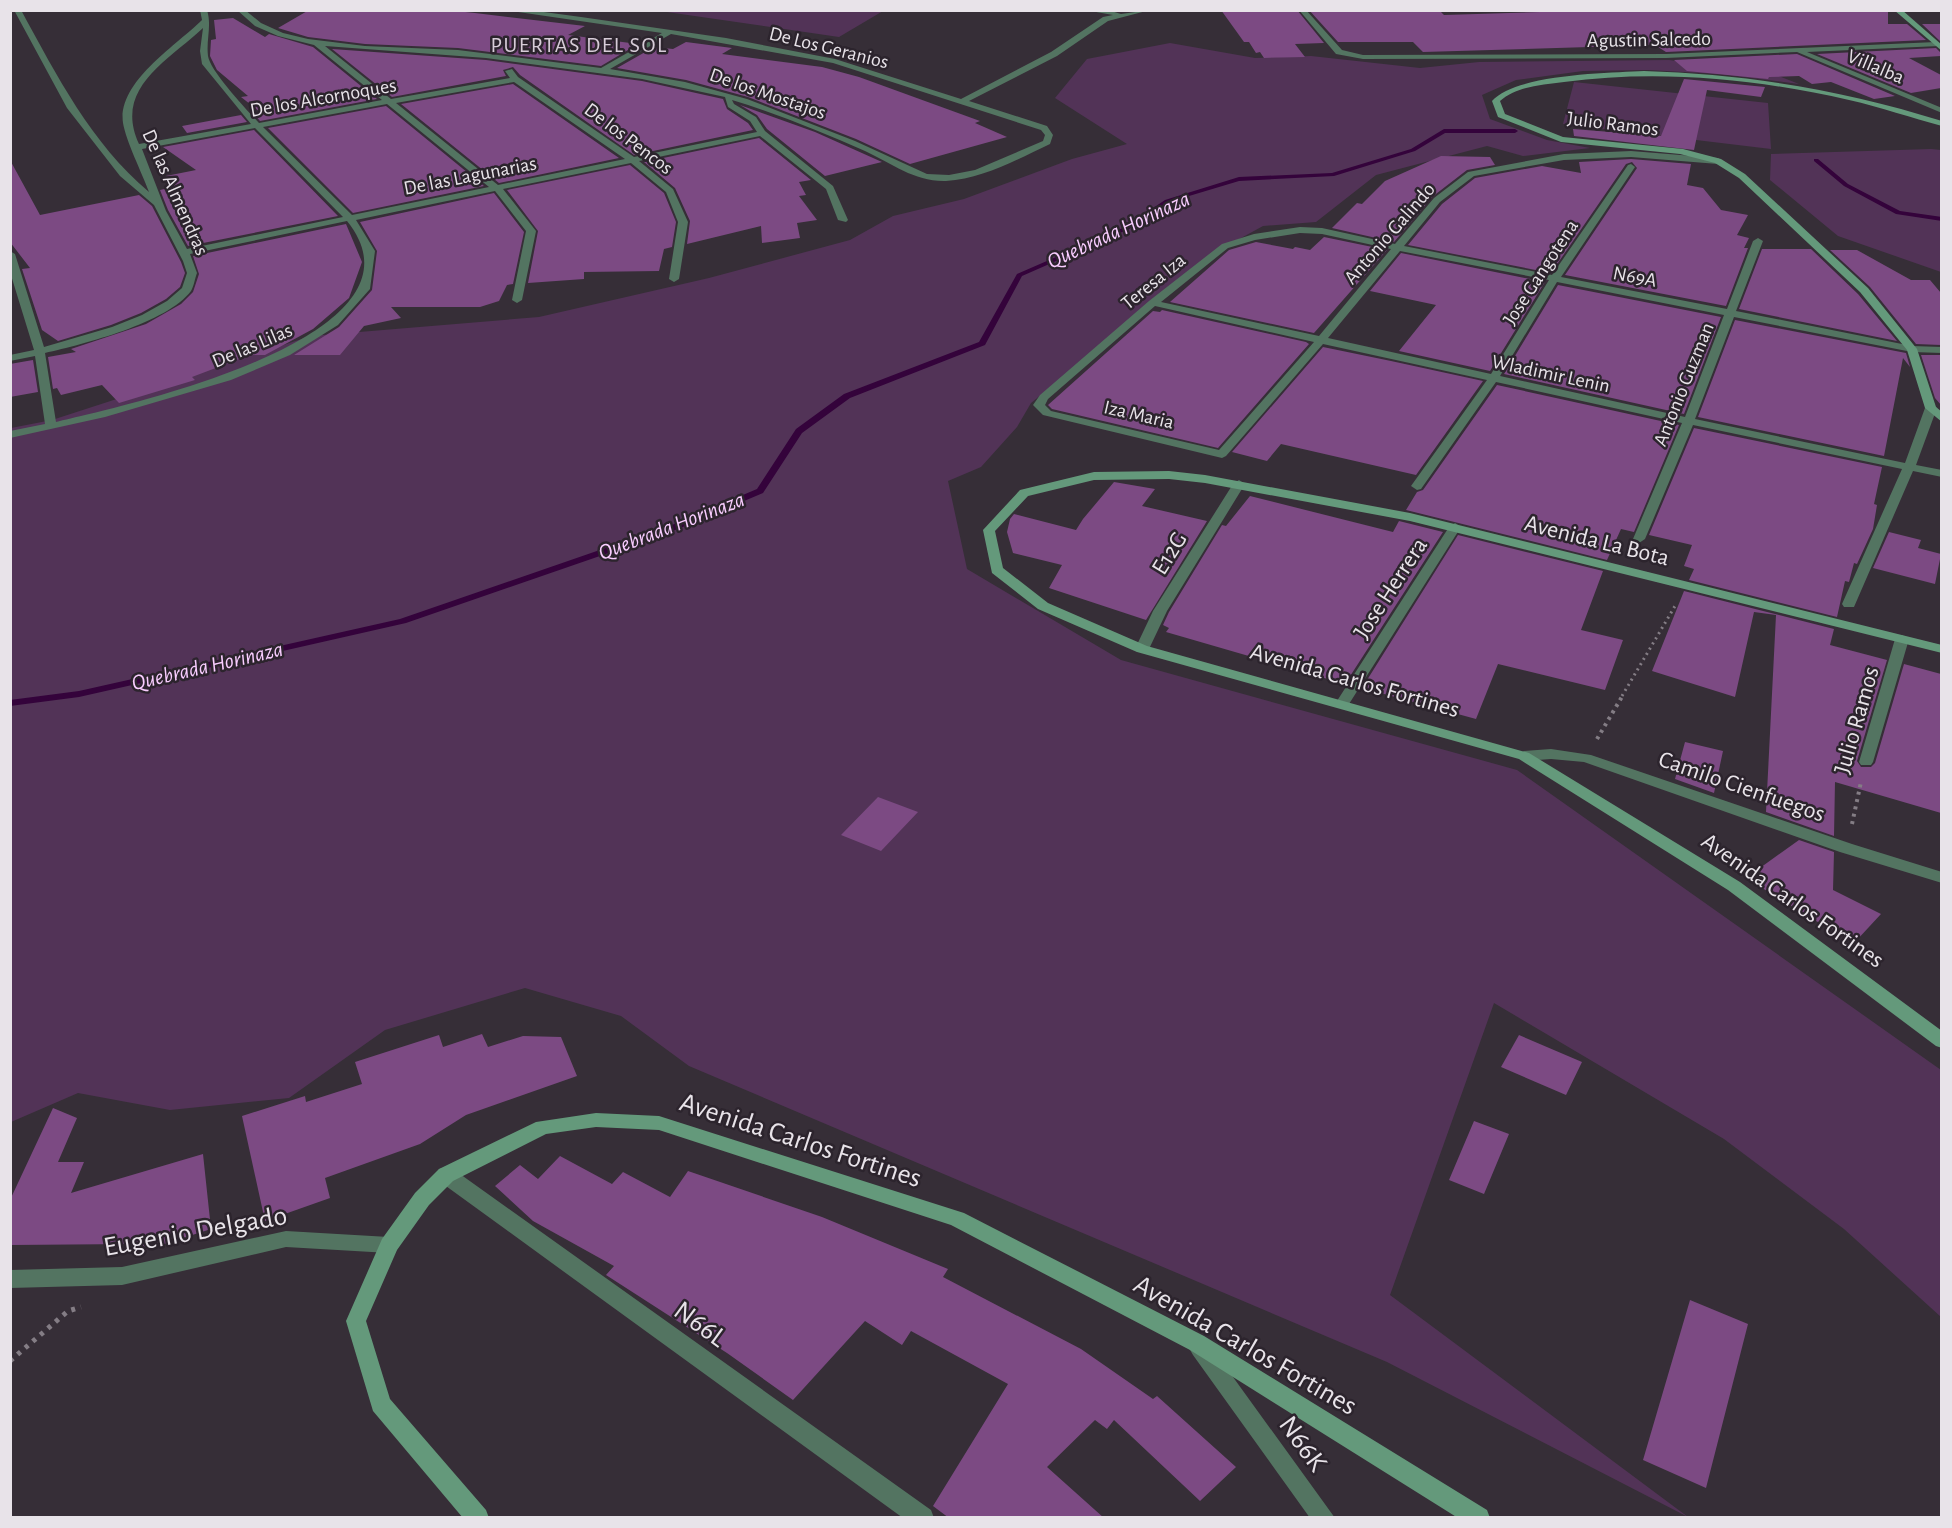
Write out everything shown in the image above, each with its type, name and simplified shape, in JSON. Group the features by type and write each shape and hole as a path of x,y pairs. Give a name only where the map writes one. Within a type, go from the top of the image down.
{"street":[{"path":"17,10 70,106 123,174 159,205"},
{"name":"De los Mostajos","path":"240,10 265,29 280,36 317,44 461,52 602,71 726,95 841,138 909,171 937,179 957,177 1008,160 1047,142 1049,135 1044,128"},
{"name":"De Los Geranios","path":"507,10 669,32 835,61 963,100 1044,128"},
{"path":"1089,10 1124,14"},
{"path":"963,100 1053,54 1106,19 1148,10"},
{"name":"Agustin Salcedo","path":"1302,10 1339,52 1363,57 1666,56 1939,47"},
{"path":"1897,10 1939,47"},
{"name":"De las Almendras","path":"10,358 40,353 133,324 174,300 191,282 192,274 185,252 171,231 159,205 128,128 127,114 135,90 149,71 205,15"},
{"name":"De las Lilas","path":"10,435 51,427 182,393 288,354 330,327 364,293 370,270 370,250 350,217 257,126 206,64 203,55 208,30 205,15"},
{"path":"602,71 669,32"},
{"path":"317,44 498,189 531,231 517,300"},
{"name":"Villalba","path":"1797,51 1941,111"},
{"name":"De los Pencos","path":"497,57 515,79 633,160 670,191 683,222 674,279"},
{"name":"Julio Ramos","path":"1941,124 1852,98 1763,83 1698,76 1647,74 1570,78 1506,91 1496,101 1501,115 1561,138 1680,151 1719,161 1742,176 1864,290 1912,349 1931,408 1941,419"},
{"name":"De los Alcornoques","path":"137,147 393,103 515,79"},
{"path":"726,95 731,105 753,119 762,133 830,188 843,220"},
{"name":"De las Lagunarias","path":"185,252 762,133"},
{"name":"Antonio Galindo","path":"1222,454 1399,248 1437,200 1471,174 1564,157 1631,154 1719,161"},
{"name":"Jose Gangotena","path":"1417,486 1493,379 1555,279 1631,167"},
{"name":"Teresa Iza","path":"1047,413 1039,405 1044,397 1153,303 1225,246 1281,231 1322,231"},
{"name":"N69A","path":"1322,231 1912,349 1941,350"},
{"name":"Antonio Guzman","path":"1639,539 1689,421 1758,241"},
{"path":"10,254 40,353 51,427"},
{"name":"Wladimir Lenin","path":"1153,303 1493,379 1941,474"},
{"path":"1849,604 1909,468 1931,408"},
{"name":"Iza Maria","path":"1047,413 1222,454"},
{"name":"Avenida Carlos Fortines","path":"1239,484 1169,475 1094,476 1024,493 989,531 997,570 1042,606 1142,649 1524,756 1734,886 1941,1041"},
{"name":"Avenida La Bota","path":"1239,484 1455,527 1941,649"},
{"name":"E12G","path":"1142,649 1160,610 1239,484"},
{"name":"Jose Herrera","path":"1342,704 1455,527"},
{"name":"Julio Ramos","path":"1866,762 1902,639"},
{"name":"Camilo Cienfuegos","path":"1524,756 1551,754 1586,758 1846,848 1941,878"},
{"name":"Avenida Carlos Fortines","path":"478,1518 381,1404 356,1321 389,1245 422,1199 446,1175 543,1127 596,1120 659,1123 957,1219 1197,1343 1479,1518"},
{"name":"N66L","path":"446,1175 923,1518"},
{"name":"Eugenio Delgado","path":"10,1279 122,1276 286,1239 389,1245"},
{"name":"N66K","path":"1197,1343 1324,1518"}],"path":[{"path":"1586,758 1687,586"},
{"name":"Julio Ramos","path":"1846,848 1866,762"}],"shaded area":[{"path":"660,10 883,11 839,37"},
{"path":"1170,43 1255,58 1311,56 1420,68 1479,62 1669,60 1776,75 1799,84 1721,74 1648,70 1583,71 1516,80 1482,95 1490,119 1547,140 1590,148 1523,156 1487,146 1376,175 1316,222 1263,226 1221,249 1031,403 1017,427 981,467 948,481 967,569 1121,660 1517,770 1941,1070 1941,1317 1844,1229 1724,1139 1494,1003 1390,1295 1688,1517 1387,1362 689,1066 621,1016 525,988 385,1030 289,1098 170,1110 78,1093 11,1122 11,428 52,420 311,336 539,317 709,278 850,240 893,216 964,199 1072,159 1127,144 1055,98 1087,59"},
{"path":"1574,82 1768,103 1771,149 1563,124"},
{"path":"1941,150 1941,272 1838,236 1770,180 1771,154"}],"building":[{"path":"309,10 446,10 585,26 568,35 638,44 601,66 458,48 365,44 308,37 278,28"},
{"path":"1221,10 1297,10 1324,43 1295,44 1305,57 1264,58 1260,52 1256,53 1249,42 1244,42"},
{"path":"1309,10 1360,10 1362,12 1439,10 1444,15 1540,12 1538,10 1888,10 1888,24 1907,24 1926,40 1666,52 1655,45 1423,52 1413,42 1338,42"},
{"path":"233,18 265,37 269,34 313,47 377,99 260,121 253,113 260,112 241,97 248,96 217,70 210,56 211,40 216,39 214,20"},
{"path":"1922,24 1941,24 1941,42"},
{"path":"686,42 732,48 722,54 822,67 859,77 980,121 975,123 1007,137 910,164 856,139 748,97 686,80 617,68 654,47 673,49"},
{"path":"1936,48 1941,56 1909,58 1941,75 1941,88 1911,93 1817,54"},
{"path":"332,49 486,60 642,81 723,99 727,109 748,123 753,130 634,155 520,75 513,67 503,70 506,76 392,97"},
{"path":"1797,54 1895,96 1874,99 1831,82 1812,84 1799,76 1769,77 1768,79 1687,71 1674,60"},
{"path":"1684,79 1765,87 1761,97 1707,90 1694,150 1574,136 1573,129 1661,136"},
{"path":"513,84 619,158 499,183 401,104"},
{"path":"740,105 815,132 882,162 825,176 767,129 757,115"},
{"path":"386,106 484,186 353,213 268,128"},
{"path":"241,115 247,122 187,133 182,126"},
{"path":"254,130 338,216 188,246 160,190 174,187 166,176 196,170 163,147"},
{"path":"759,138 811,180 799,182 806,195 799,196 817,220 797,223 800,238 762,243 761,226 687,244 690,221 675,188 644,162"},
{"path":"1441,156 1490,157 1495,165 1467,170 1432,197 1394,242 1332,228 1357,203 1362,204 1385,181"},
{"path":"1631,159 1691,164 1687,185 1703,188 1721,210 1748,215 1737,235 1749,238 1744,248 1748,248 1726,306 1565,275 1637,168 1632,162 1626,164 1551,273 1408,245 1442,204 1475,178 1542,166 1581,173 1579,162"},
{"path":"10,160 40,215 139,195 152,206 181,262 185,273 180,287 166,299 141,313 111,325 58,341 42,330 22,269 30,268 10,242"},
{"path":"630,165 664,193 676,222 672,247 664,249 659,271 584,272 584,279 528,283 538,231 507,190"},
{"path":"494,193 524,232 513,284 507,285 499,301 480,307 391,307 401,318 364,326 340,355 294,355 339,327 372,290 377,251 360,222"},
{"path":"346,224 362,262 349,298 313,329 265,355 250,355 192,377 195,380 119,403 102,385 61,395 57,388 53,389 48,357 76,352 71,349 146,324 181,304 193,292 199,274 193,256"},
{"path":"1324,237 1387,250 1314,333 1170,302 1229,250 1256,242 1310,250"},
{"path":"1762,249 1811,249 1858,294 1897,341 1739,309"},
{"path":"1830,250 1857,250 1911,280 1930,280 1941,293 1941,345 1916,344 1870,287"},
{"path":"1401,253 1545,282 1490,371 1399,351 1436,305 1370,291"},
{"path":"1558,285 1721,317 1684,414 1504,374"},
{"path":"1162,310 1309,344 1218,448 1052,409 1048,405 1153,311"},
{"path":"1735,320 1906,353 1910,367 1903,358 1884,456 1698,417"},
{"path":"1323,347 1483,381 1416,475 1281,444 1267,461 1232,452"},
{"path":"1921,355 1941,355 1941,405 1935,398"},
{"path":"33,360 38,392 10,397 10,364"},
{"path":"1497,385 1679,425 1634,532 1621,529 1607,560 1406,510 1417,492 1423,490"},
{"path":"1694,428 1882,467 1874,504 1877,505 1873,529 1857,564 1854,563 1849,582 1845,581 1837,617 1689,580 1694,569 1684,566 1692,545 1649,535"},
{"path":"1114,482 1155,489 1142,506 1207,521 1146,620 1049,588 1062,565 1013,553 1007,532 1010,519 1014,514 1076,530"},
{"path":"1250,496 1393,532 1399,521 1443,532 1345,684 1166,632 1169,628 1163,625 1169,612 1222,525 1226,526"},
{"path":"1889,532 1921,540 1918,548 1941,554 1935,584 1873,568"},
{"path":"1458,535 1603,571 1581,630 1623,640 1605,690 1498,664 1476,719 1362,688"},
{"path":"1684,591 1834,629 1830,645 1887,660 1857,761 1861,767 1871,767 1875,763 1904,664 1941,674 1941,813 1835,782 1834,836 1766,812 1776,615 1754,612 1735,697 1652,671"},
{"path":"1685,742 1723,751 1714,793 1675,779"},
{"path":"878,797 918,812 881,851 841,835"},
{"path":"1799,840 1834,852 1833,890 1881,914 1856,941 1816,921 1746,878"},
{"path":"482,1034 488,1047 523,1036 561,1037 577,1076 466,1115 420,1144 325,1178 330,1198 265,1221 242,1116 305,1096 306,1102 362,1084 355,1062 439,1035 443,1047"},
{"path":"1519,1035 1582,1062 1566,1095 1501,1067"},
{"path":"53,1108 77,1118 58,1162 84,1162 71,1193 203,1154 211,1229 133,1254 132,1244 10,1245 10,1200"},
{"path":"1474,1121 1509,1134 1484,1194 1449,1180"},
{"path":"560,1156 612,1184 623,1172 670,1197 688,1171 822,1217 948,1269 943,1277 1081,1349 1153,1399 1157,1396 1236,1467 1200,1501 1114,1420 1107,1429 1095,1420 1047,1467 1104,1518 949,1518 933,1506 1008,1384 911,1331 902,1345 865,1321 793,1400 727,1353 606,1275 614,1266 533,1221 495,1186 520,1165 538,1179"},
{"path":"1690,1300 1748,1324 1706,1488 1643,1460"}],"waterway":[{"name":"Quebrada Horinaza","path":"10,703 79,694 403,621 675,527 760,491 799,431 847,396 982,343 1019,275 1127,228 1167,201 1239,179 1332,175 1413,150 1444,131 1515,131"},
{"name":"Quebrada Horinaza","path":"1816,160 1846,185 1898,213 1942,219"}],"district":[{"name":"PUERTAS DEL SOL","path":"579,44"}]}
